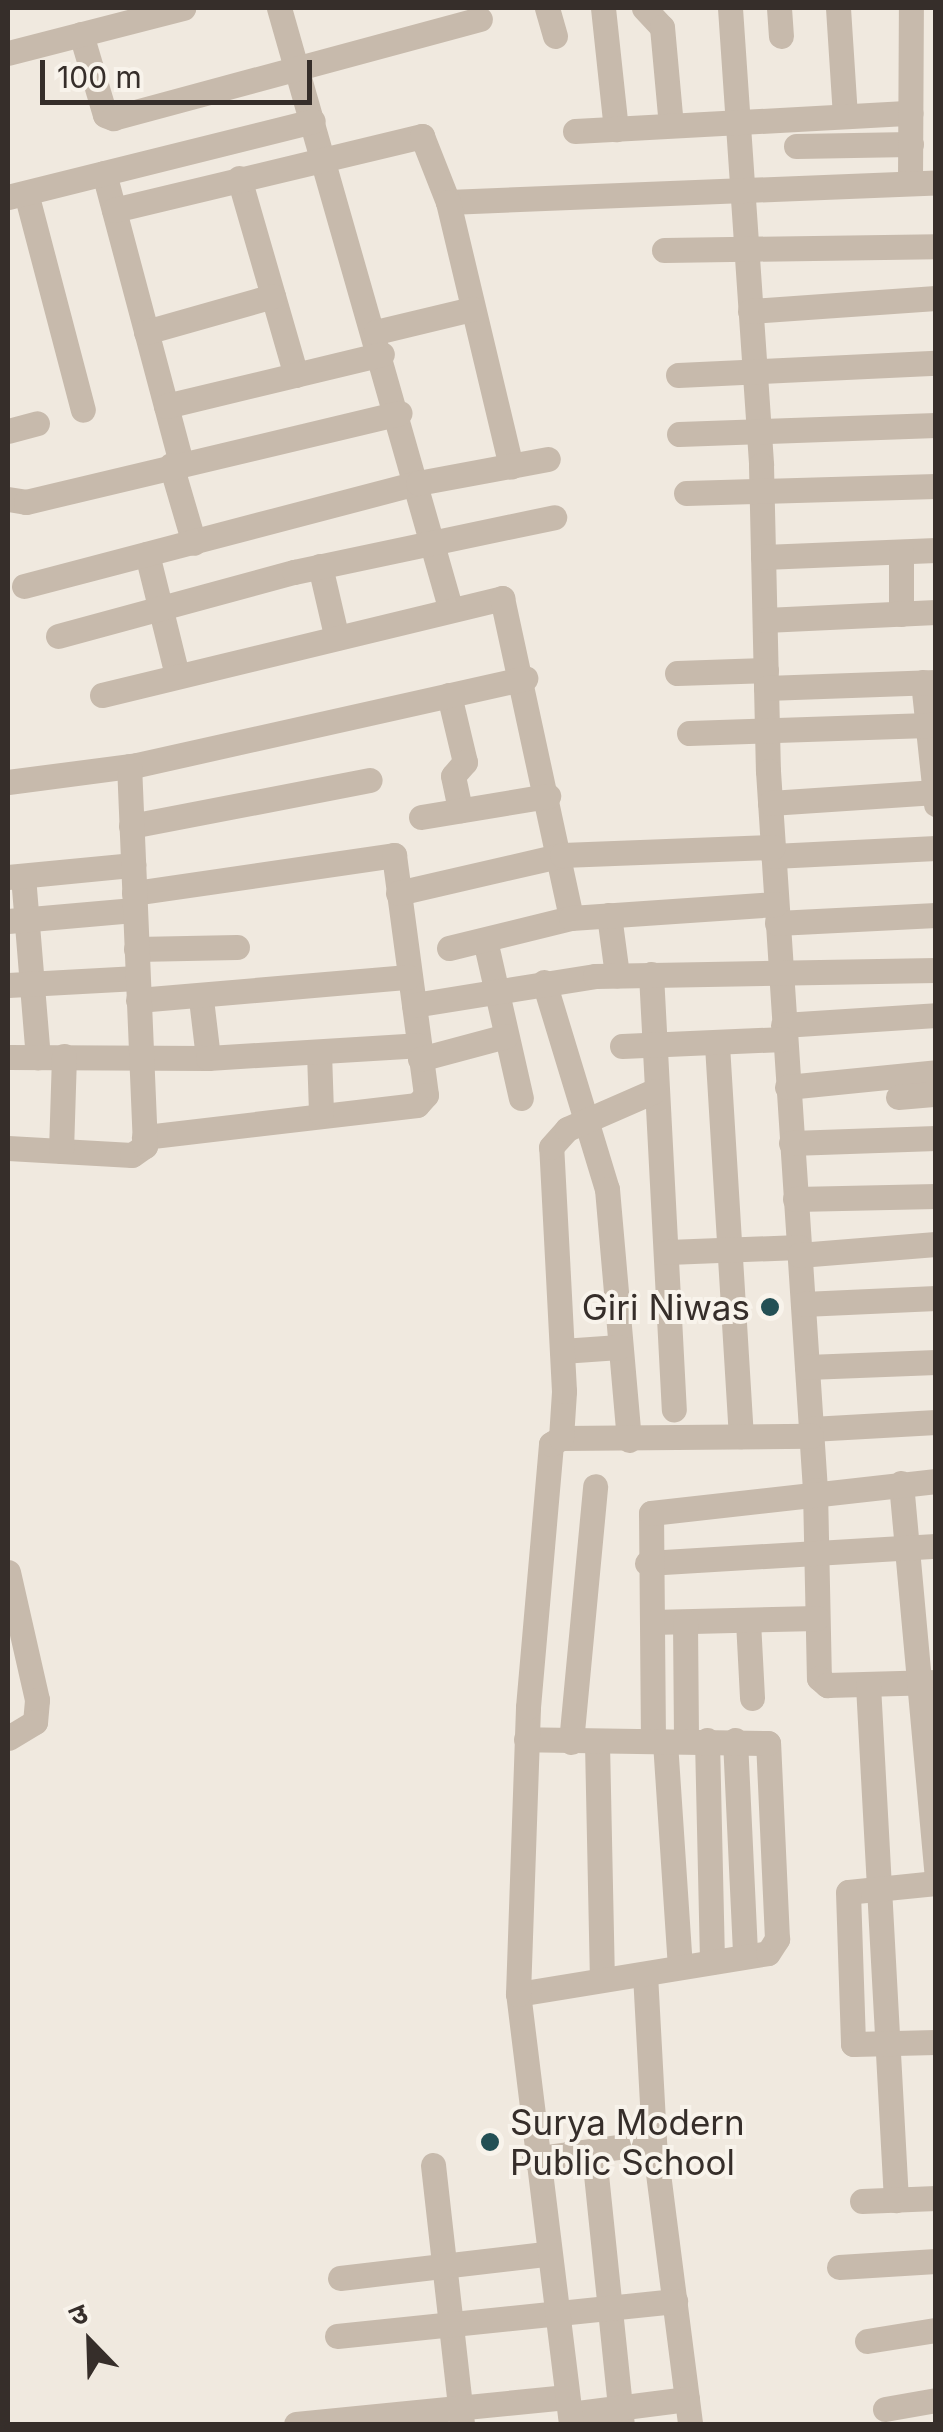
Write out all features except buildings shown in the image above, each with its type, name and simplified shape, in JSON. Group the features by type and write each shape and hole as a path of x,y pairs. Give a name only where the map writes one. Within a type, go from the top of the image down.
{"street":[{"path":"8,53 183,8"},
{"path":"279,8 400,413 450,607"},
{"path":"547,8 555,36"},
{"path":"603,8 616,128"},
{"path":"644,8 662,28 670,125"},
{"path":"730,8 759,432 770,802 815,1490 820,1682 930,1682"},
{"path":"779,8 781,36"},
{"path":"838,8 846,116"},
{"path":"448,202 923,181 911,144 911,8"},
{"path":"81,34 108,118 480,18"},
{"path":"575,131 911,112"},
{"path":"84,410 17,195 313,121"},
{"path":"114,210 323,155 422,136 448,202 510,467"},
{"path":"796,146 911,144"},
{"path":"104,173 166,406 194,542"},
{"path":"239,178 296,376"},
{"path":"664,250 936,246"},
{"path":"146,332 273,296"},
{"path":"750,311 936,298"},
{"path":"166,406 296,376 472,309"},
{"path":"678,375 936,363"},
{"path":"8,499 26,502 400,413"},
{"path":"8,432 37,423"},
{"path":"679,434 936,424"},
{"path":"24,586 418,484 548,460"},
{"path":"686,493 936,486"},
{"path":"58,636 320,566 554,518"},
{"path":"763,557 936,550"},
{"path":"901,552 901,614"},
{"path":"147,554 177,676"},
{"path":"320,566 336,635"},
{"path":"102,695 450,607 506,600 562,855 571,918"},
{"path":"765,620 936,612"},
{"path":"677,673 929,682 935,796 770,802"},
{"path":"8,782 129,766 525,678"},
{"path":"449,695 465,762 453,776 460,810"},
{"path":"689,733 930,726"},
{"path":"8,1148 132,1155 144,1137 129,766"},
{"path":"131,826 370,780"},
{"path":"421,818 548,796"},
{"path":"398,893 562,855 936,848"},
{"path":"17,921 391,854 426,1095 418,1105 322,1113 144,1137"},
{"path":"60,1151 51,1056 20,985 16,877 133,866"},
{"path":"610,914 617,975"},
{"path":"449,948 571,918 610,914 936,915"},
{"path":"485,940 521,1098"},
{"path":"136,949 238,947"},
{"path":"414,1005 544,982 617,975 936,970"},
{"path":"650,974 651,1047 668,1252 674,1409"},
{"path":"20,985 138,989 201,998 408,977"},
{"path":"544,982 607,1188 629,1440"},
{"path":"201,998 208,1058"},
{"path":"622,1046 717,1046 783,1032 936,1015"},
{"path":"8,1058 419,1052 506,1036"},
{"path":"717,1046 741,1436"},
{"path":"319,1052 322,1113"},
{"path":"787,1087 936,1072"},
{"path":"561,1438 562,1351 551,1147 587,1120 654,1091"},
{"path":"898,1097 936,1094"},
{"path":"791,1143 936,1138"},
{"path":"795,1199 936,1196"},
{"path":"668,1252 936,1244"},
{"path":"803,1304 936,1298"},
{"path":"562,1351 619,1346"},
{"path":"807,1367 936,1362"},
{"path":"569,2412 558,2318 545,2254 518,1994 526,1739 551,1444 561,1438 741,1436 936,1422"},
{"path":"712,1962 678,1741 652,1622 648,1517 661,1508 936,1481"},
{"path":"901,1483 930,1682 936,1870"},
{"path":"594,1486 584,1743 602,1978"},
{"path":"647,1563 936,1546"},
{"path":"8,1572 37,1700 35,1722 8,1738"},
{"path":"652,1622 817,1618"},
{"path":"748,1621 752,1698"},
{"path":"680,1967 678,1741 685,1622"},
{"path":"868,1685 892,2044 896,2200"},
{"path":"518,1994 768,1953 777,1939 768,1743 584,1743 526,1739"},
{"path":"936,1884 880,1885 848,1892 850,2038 892,2044 936,2042"},
{"path":"296,2424 569,2412 621,2417 688,2412 654,2142 645,1974"},
{"path":"534,2159 594,2155 654,2142"},
{"path":"594,2155 621,2417"},
{"path":"433,2165 461,2417"},
{"path":"862,2201 936,2198"},
{"path":"340,2278 545,2254"},
{"path":"839,2267 936,2261"},
{"path":"337,2336 558,2318 675,2301"},
{"path":"867,2341 936,2330"},
{"path":"885,2409 936,2400"}],"place":[{"name":"Giri Niwas","path":"770,1307"},
{"name":"Surya Modern Public School","path":"490,2142"}]}
